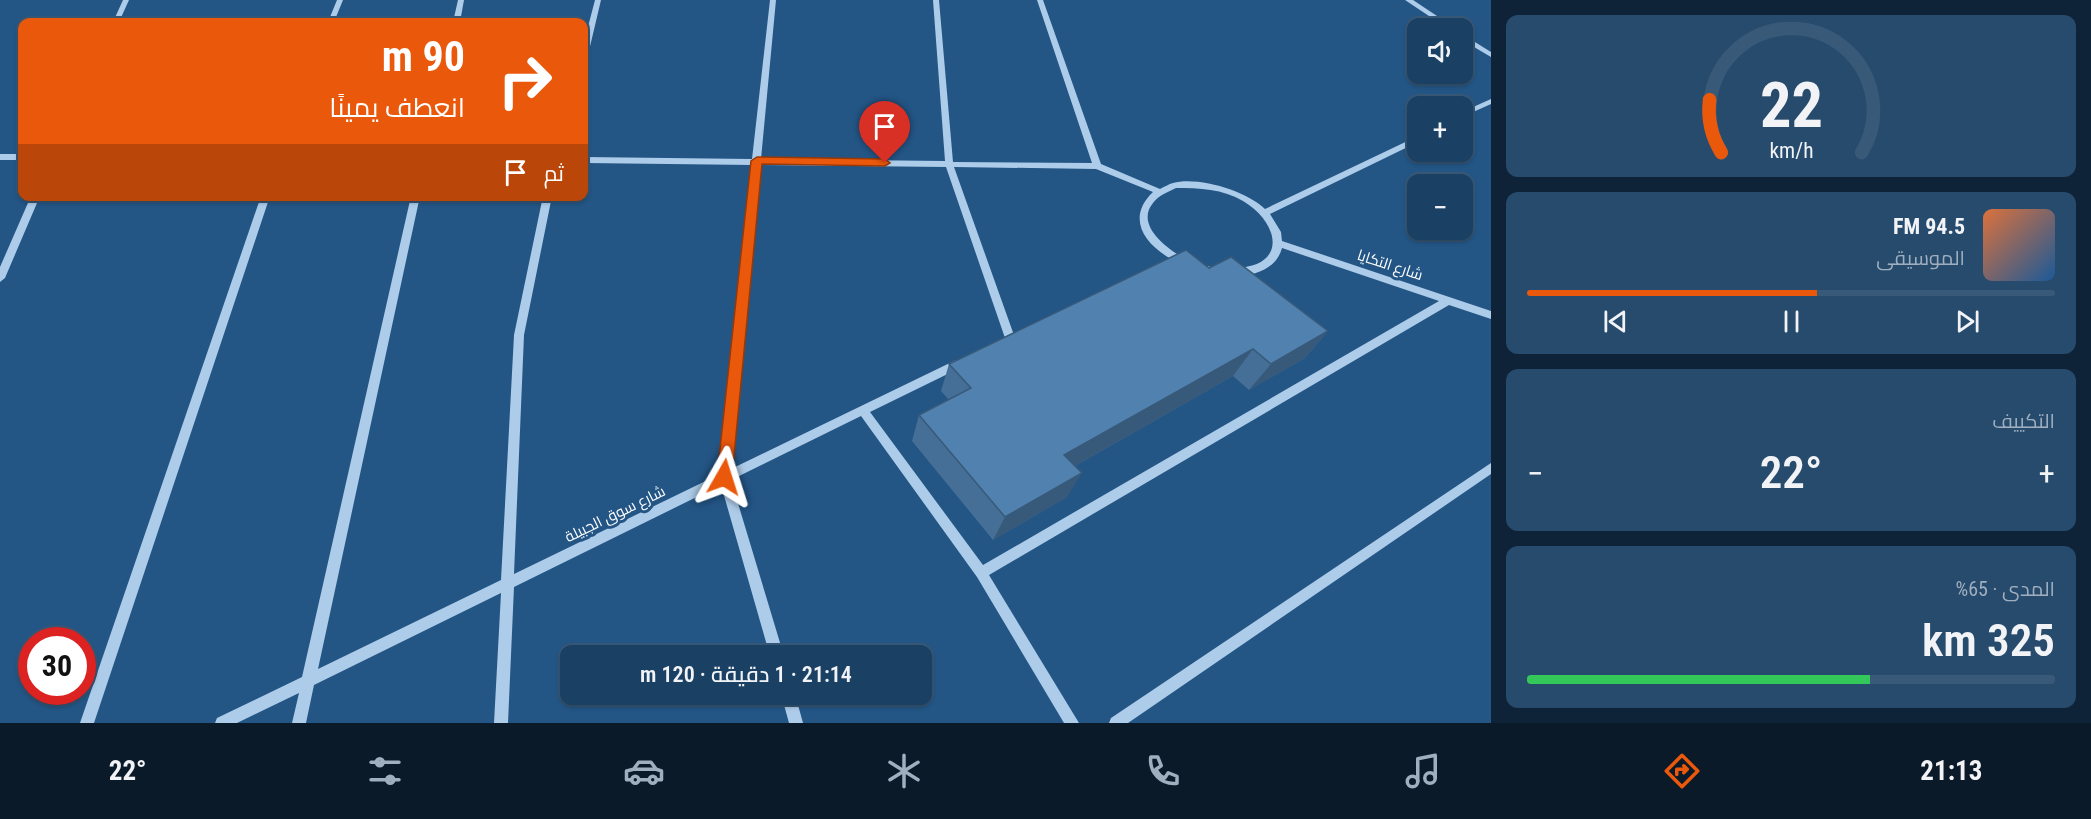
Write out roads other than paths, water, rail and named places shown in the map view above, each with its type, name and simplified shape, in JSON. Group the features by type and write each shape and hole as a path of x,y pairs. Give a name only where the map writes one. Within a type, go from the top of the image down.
{"street":[{"path":"118,18 126,0"},
{"path":"333,18 340,0"},
{"path":"457,18 461,0"},
{"path":"588,39 598,0"},
{"path":"773,0 724,477 774,645"},
{"path":"936,0 949,164 1010,338"},
{"path":"1040,0 1097,166"},
{"path":"1408,0 1436,18"},
{"path":"1473,43 1491,55"},
{"path":"1473,110 1491,101"},
{"path":"1265,213 1407,143"},
{"path":"0,157 18,157"},
{"path":"588,160 1097,166 1158,191"},
{"path":"1202,184 1233,193 1248,200 1265,213 1276,229 1280,244 1275,256 1262,267 1243,272 1219,272 1181,266 1148,231 1144,222 1144,207 1147,201 1158,191 1175,185 1202,184"},
{"path":"0,278 34,201"},
{"path":"87,723 264,201"},
{"path":"299,723 415,201"},
{"path":"501,723 519,335 547,201"},
{"name":"شارع التكايا","path":"1280,244 1491,315"},
{"path":"981,573 1449,300"},
{"name":"شارع سوق الجبيلة","path":"222,723 968,359"},
{"path":"863,410 981,573 1072,723"},
{"path":"1116,723 1491,468"},
{"path":"791,705 796,723"}]}
